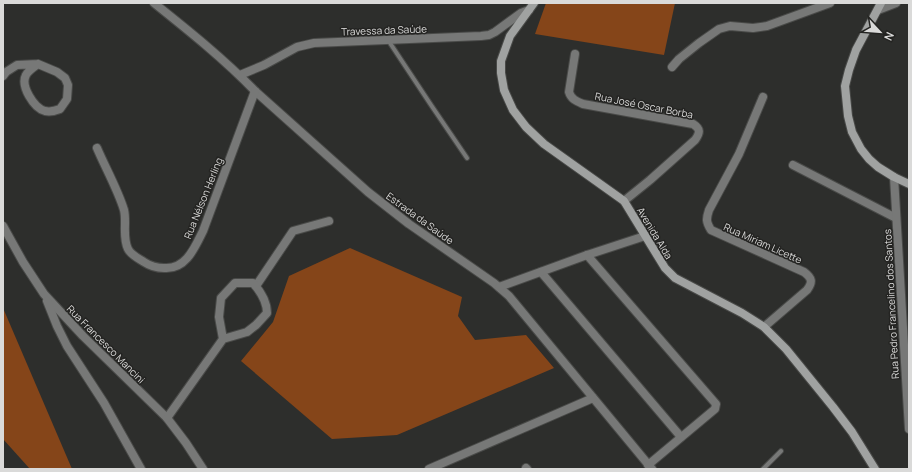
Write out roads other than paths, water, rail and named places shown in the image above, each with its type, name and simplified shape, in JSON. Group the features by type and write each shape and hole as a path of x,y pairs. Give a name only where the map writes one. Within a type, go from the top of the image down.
{"street":[{"name":"Estrada da Saúde","path":"154,3 240,75 255,91 368,192 409,224 499,287 509,296 650,467"},
{"name":"Avenida Alda","path":"534,3 510,36 501,61 501,73 504,90 513,110 526,127 544,144 624,201 665,268 675,278 742,313 764,327 786,349 833,407 852,432 875,469"},
{"path":"672,67 679,59 719,29 730,26 753,28 767,26 830,3"},
{"path":"896,3 879,7 856,50 845,86 848,116 852,132 861,149 868,159 878,167 909,184"},
{"name":"Travessa da Saúde","path":"240,75 264,65 297,47 314,42 489,35 521,13 529,10"},
{"name":"Rua José Oscar Borba","path":"575,54 569,92 570,96 575,100 583,104 693,124 699,130 695,140 624,201"},
{"path":"3,76 17,64 38,64 57,72 65,78 68,85 67,99 60,109 51,112 44,111 36,106 29,96 25,84 25,77 38,64"},
{"name":"Rua Nélson Herling","path":"96,148 125,212 126,242 128,250 147,264 159,268 170,269 182,263 193,251 203,231 255,91"},
{"name":"Rua Miriam Licette","path":"763,97 739,154 707,218 711,230 804,272 809,276 811,280 807,290 764,327"},
{"path":"793,165 896,218"},
{"name":"Rua Pedro Francelino dos Santos","path":"894,177 909,430"},
{"path":"256,286 293,231 329,221"},
{"name":"Rua Francesco Mancini","path":"3,226 23,262 44,294 83,336 167,418 203,469"},
{"path":"499,287 645,236"},
{"path":"587,255 716,404 715,409 681,437 650,467"},
{"path":"541,272 681,437"},
{"path":"167,418 223,339 247,332 256,325 266,313 267,304 258,288 253,283 235,283 221,298 219,316 223,339"},
{"path":"44,294 67,346 104,402 142,469"},
{"path":"429,469 594,398"}],"lane":[{"path":"388,39 467,158"},
{"path":"763,469 781,451"}]}
